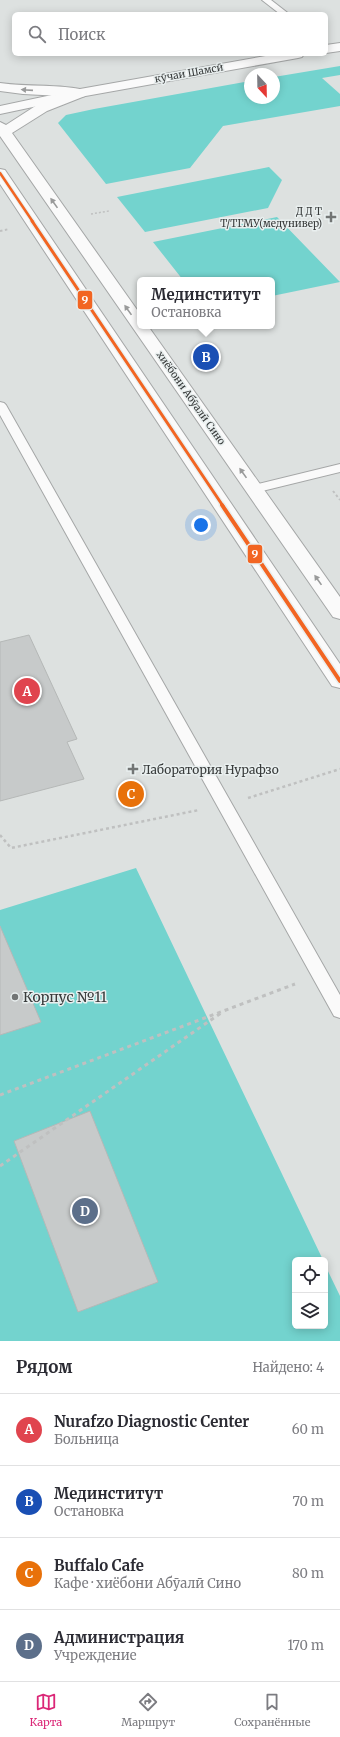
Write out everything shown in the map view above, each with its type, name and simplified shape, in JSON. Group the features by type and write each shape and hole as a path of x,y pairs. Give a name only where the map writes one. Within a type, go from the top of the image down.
{"main road":[{"name":"кӯчаи Шамсӣ","path":"80,93 287,56"},
{"path":"0,87 23,90 80,93"},
{"path":"0,110 80,93"},
{"path":"2,129 42,108 80,93"},
{"name":"хиёбони Абӯалӣ Сино","path":"2,129 137,322"},
{"path":"0,173 340,681"},
{"name":"хиёбони Абӯалӣ Сино","path":"142,329 340,612"}],"lane":[{"path":"266,0 282,12"},
{"path":"0,404 340,1011"},
{"path":"254,489 340,468"}],"path":[{"path":"0,835 11,848 224,805 340,769"},
{"path":"0,1095 320,975"},
{"path":"0,1166 225,1010"}],"shaded area":[{"path":"340,66 340,75 322,78 340,94 340,106 223,126 190,168 106,184 58,123 66,115 244,82 244,104 280,104 280,76"},
{"path":"269,167 282,180 268,208 145,232 117,197"},
{"path":"277,217 340,282 275,295 275,277 181,277 153,242"},
{"path":"136,868 322,1257 292,1257 292,1329 328,1329 328,1271 340,1296 340,1341 0,1341 0,910"}],"building":[{"path":"29,635 77,739 67,742 84,779 0,801 0,642"},
{"name":"Корпус №11","path":"0,926 41,1022 0,1035"},
{"path":"90,1111 158,1282 78,1312 14,1141"}],"transit line":[{"name":"9","path":"0,173 340,681"}],"place":[{"name":"Д Д Т Т/ТГМУ(медунивер)","path":"331,217"},
{"name":"Мединститут","path":"206,357"},
{"name":"Nurafzo Diagnostic Center","path":"27,691"},
{"name":"Лаборатория Нурафзо","path":"133,769"},
{"name":"Buffalo Cafe","path":"131,794"},
{"name":"Корпус №11","path":"15,997"},
{"name":"Администрация","path":"85,1211"}]}
